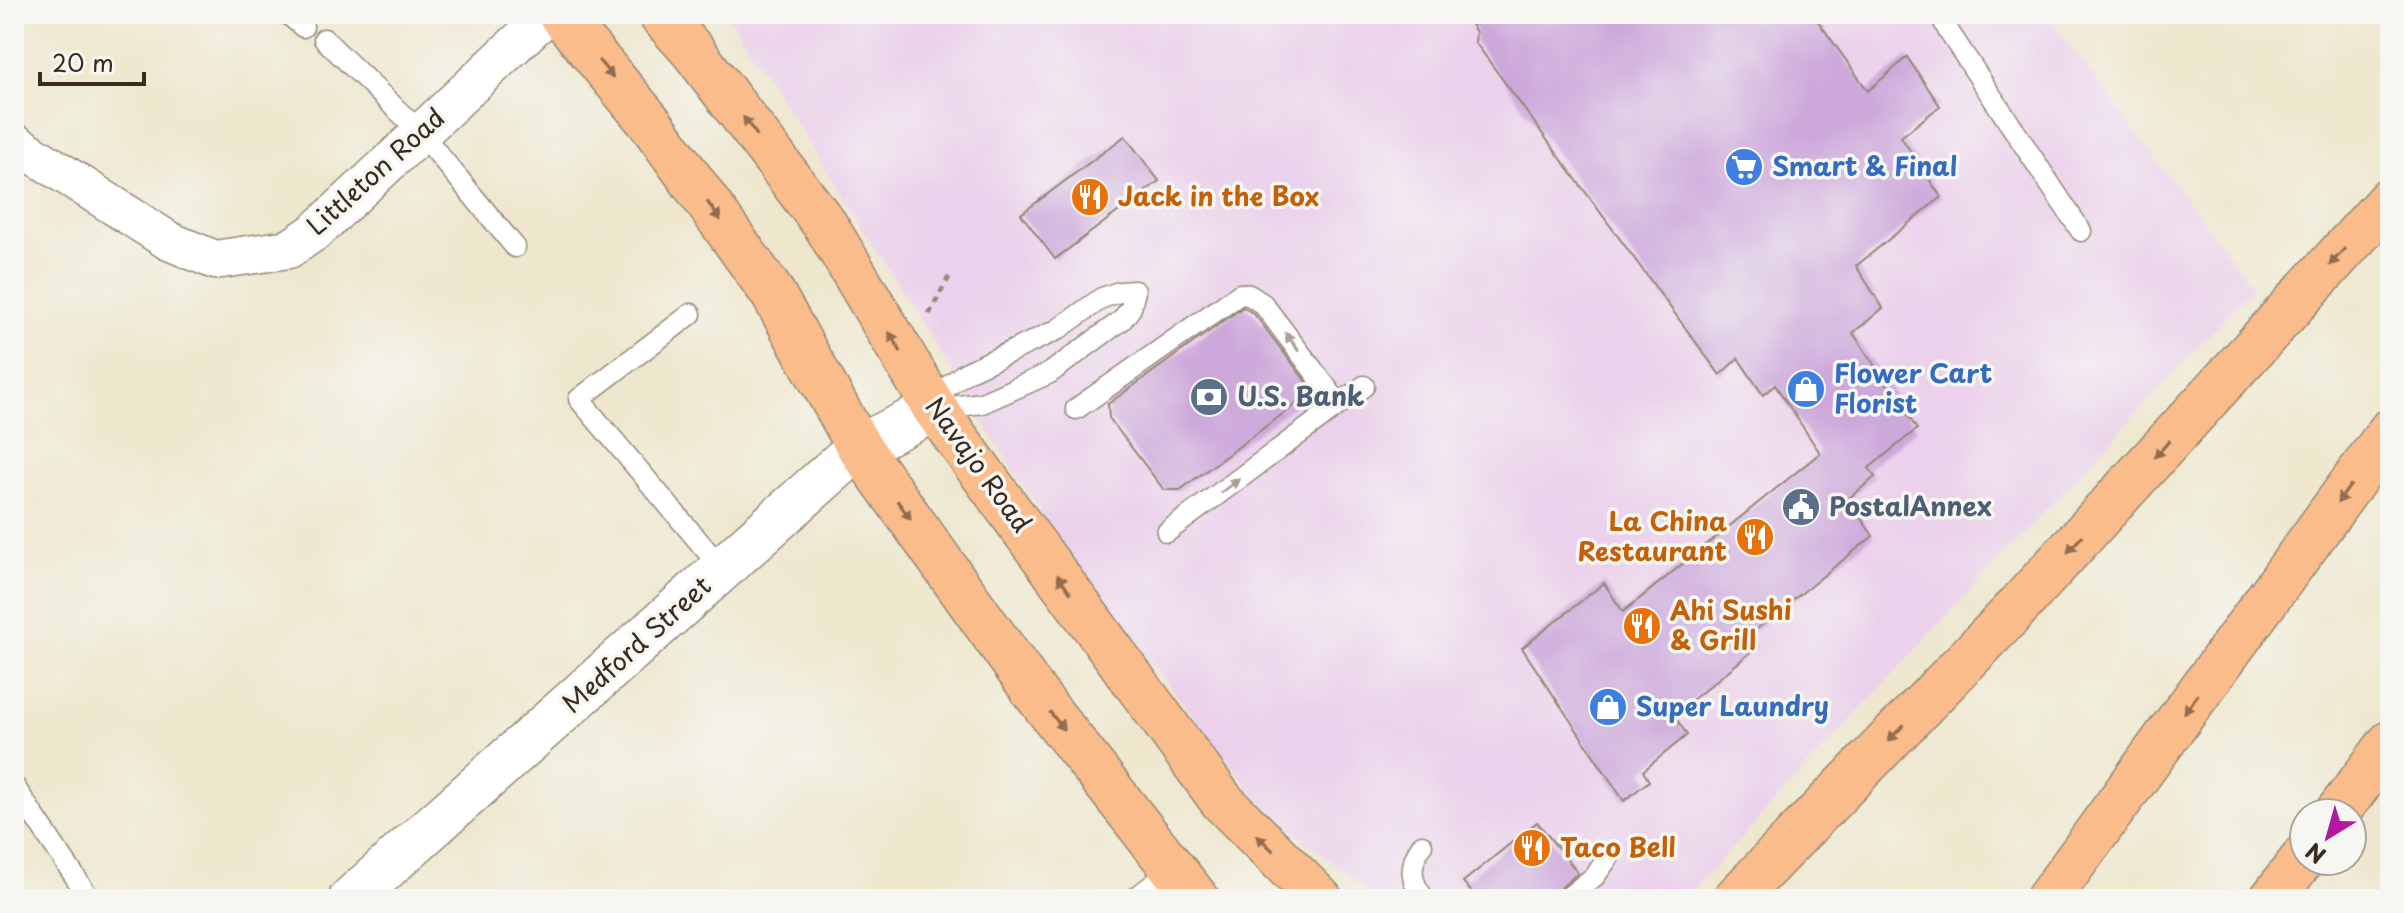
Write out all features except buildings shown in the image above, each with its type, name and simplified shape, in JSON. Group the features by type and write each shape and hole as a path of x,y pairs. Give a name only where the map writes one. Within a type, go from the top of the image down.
{"main road":[{"path":"560,14 652,125 773,294 859,447 1035,693 1185,884"},
{"name":"Navajo Road","path":"660,14 693,51 826,226 935,409 1222,801 1320,899"},
{"path":"1735,899 2011,614 2390,199"},
{"path":"2048,899 2390,431"},
{"path":"2349,797 2390,743"},
{"path":"2272,899 2289,877"}],"street":[{"name":"Littleton Road","path":"14,142 169,241 215,260 289,249 316,231 548,14"},
{"name":"Medford Street","path":"351,899 859,447 935,409"}],"lane":[{"path":"1940,14 2081,231"},
{"path":"324,39 421,133 515,247"},
{"path":"1135,291 1131,308 1122,320 1050,373 982,403 935,409 947,387 965,373 1057,330 1102,298 1135,291"},
{"path":"1076,409 1240,294 1249,295 1263,304 1339,404"},
{"path":"691,314 579,399 722,569"},
{"path":"1167,532 1364,386"},
{"path":"14,786 90,899"},
{"path":"1422,845 1412,867 1413,880 1425,899"},
{"path":"1566,899 1595,876 1610,855"},
{"path":"1134,899 1185,884"}],"path":[{"path":"929,314 949,277"}],"shaded area":[{"path":"725,14 2046,14 2253,287 1685,899 1377,899 1262,805 1064,550"}],"place":[{"name":"Smart & Final","path":"1744,167"},
{"name":"Jack in the Box","path":"1090,197"},
{"name":"Flower Cart Florist","path":"1806,389"},
{"name":"U.S. Bank","path":"1209,397"},
{"name":"PostalAnnex","path":"1801,507"},
{"name":"La China Restaurant","path":"1755,537"},
{"name":"Ahi Sushi & Grill","path":"1642,626"},
{"name":"Super Laundry","path":"1608,707"},
{"name":"Taco Bell","path":"1532,848"}]}
